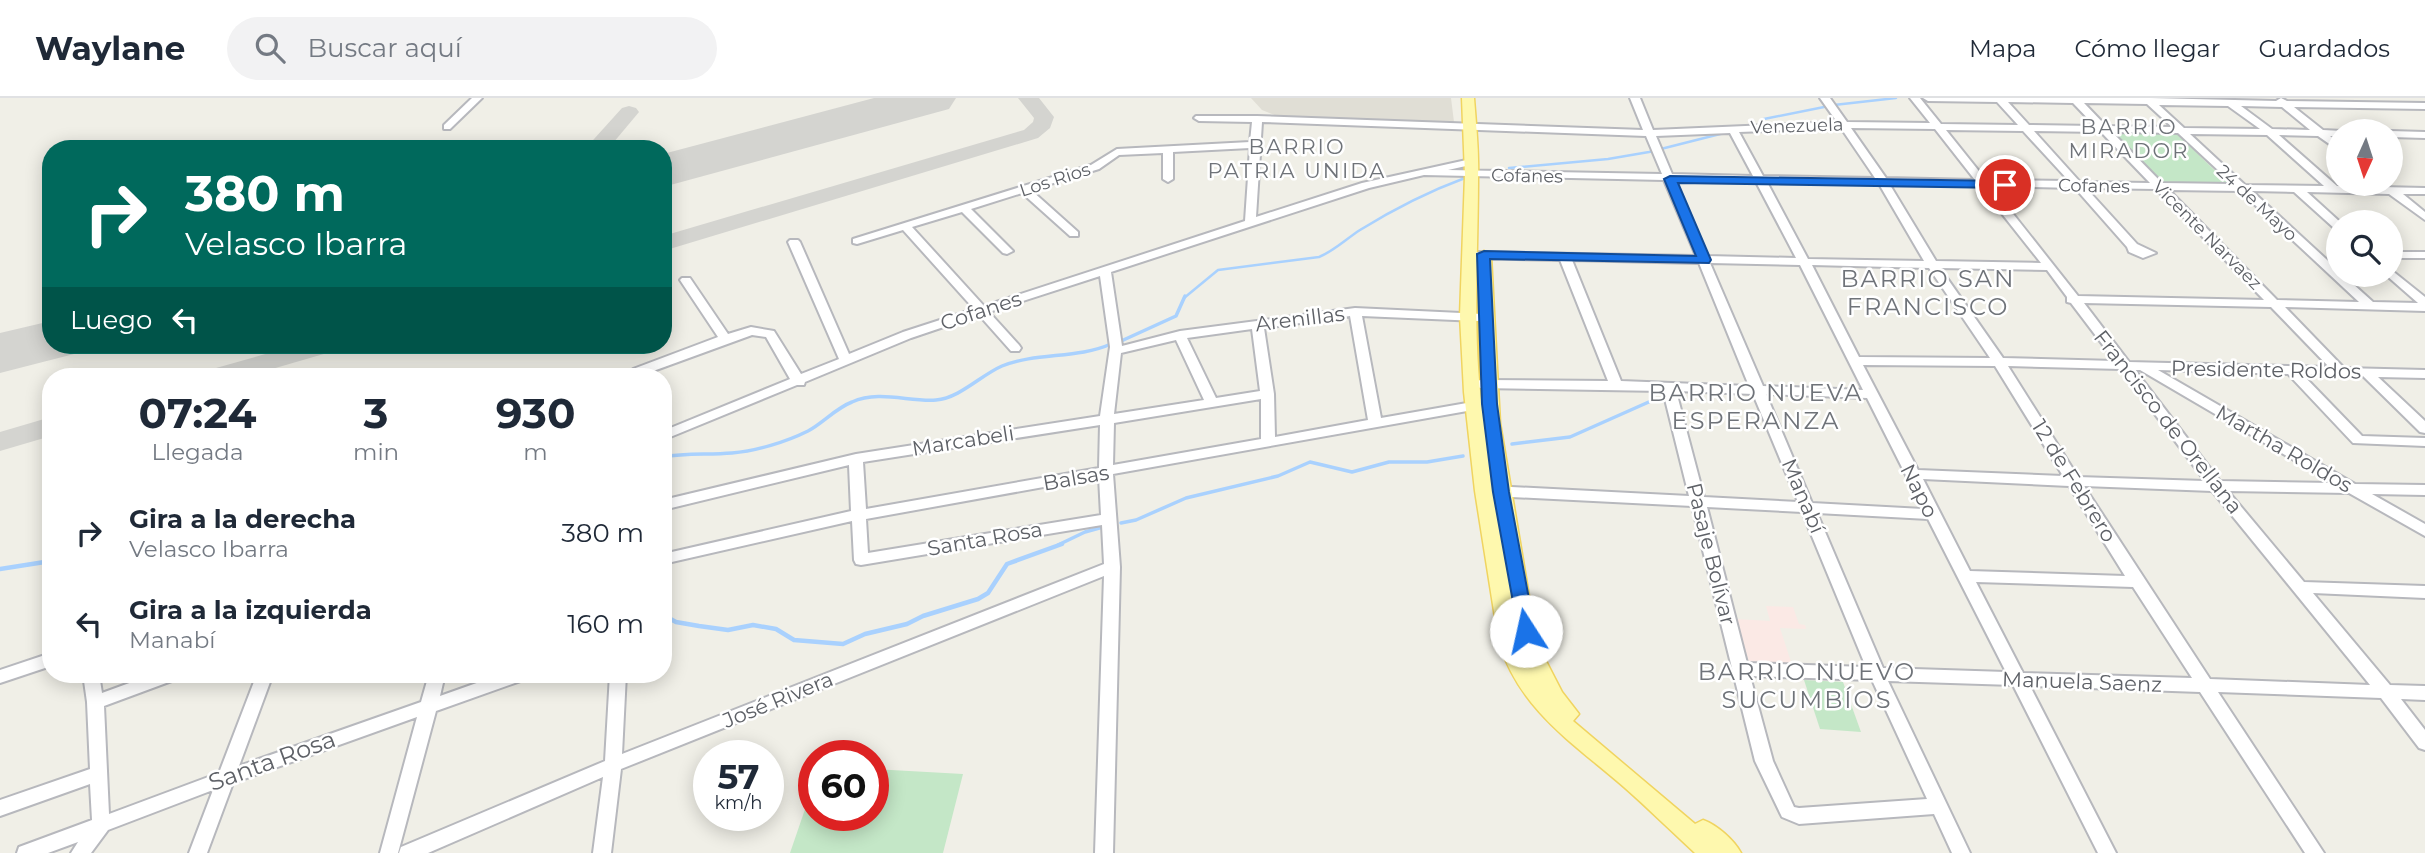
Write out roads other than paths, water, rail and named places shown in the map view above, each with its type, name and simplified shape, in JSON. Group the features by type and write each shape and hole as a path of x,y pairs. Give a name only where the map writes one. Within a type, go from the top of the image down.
{"main road":[{"path":"1468,98 1481,394 1508,643 1517,667 1555,718 1632,781 1711,853"},
{"path":"1492,491 1536,668 1555,700 1583,730 1729,853"}],"street":[{"path":"447,127 477,98"},
{"name":"Manabí","path":"1635,98 1878,676 1961,853"},
{"name":"Francisco de Orellana","path":"1915,98 2217,486 2425,743"},
{"path":"1928,98 2281,100 2425,106"},
{"path":"1999,98 2133,246"},
{"name":"Vicente Narvaez","path":"2074,99 2341,372"},
{"name":"24 de Mayo","path":"2147,99 2369,305"},
{"path":"2281,100 2326,137"},
{"path":"2228,101 2326,182"},
{"name":"12 de Febrero","path":"1829,103 1884,183 1930,261 1999,362 2137,582 2315,853"},
{"name":"Venezuela","path":"1199,118 1651,133 1843,125 2326,132"},
{"path":"1250,224 1257,120"},
{"name":"Napo","path":"1732,128 1802,258 2107,853"},
{"path":"2403,135 2423,136"},
{"name":"Los Rios","path":"857,241 907,228 1095,167 1117,152 1255,145"},
{"path":"1168,149 1168,179"},
{"name":"Cofanes","path":"672,428 799,382 907,335 1366,185 1427,173 1471,168 1670,179 2326,190"},
{"name":"Cofanes","path":"2403,189 2425,191"},
{"path":"1025,190 1074,234"},
{"path":"2297,190 2326,215"},
{"path":"2398,196 2425,217"},
{"path":"965,209 1007,251"},
{"path":"907,228 1016,348"},
{"path":"794,242 846,361"},
{"path":"1474,252 1565,258 1702,256"},
{"path":"1474,252 2046,263"},
{"path":"2403,255 2425,255"},
{"path":"1565,258 1616,385"},
{"path":"1104,853 1112,567 1106,473 1107,417 1115,346 1105,271"},
{"path":"686,280 725,339"},
{"path":"2403,284 2425,305"},
{"path":"2071,299 2425,305"},
{"path":"1355,312 1376,423"},
{"name":"Arenillas","path":"1115,346 1355,312 1478,317"},
{"path":"1258,325 1267,394 1268,444"},
{"path":"649,368 751,331 770,334 799,382"},
{"path":"1180,335 1212,403"},
{"name":"Presidente Roldos","path":"1854,361 1999,362 2425,374"},
{"name":"Martha Roldos","path":"2143,367 2425,531"},
{"path":"2291,370 2358,440 2425,442"},
{"path":"2367,373 2425,429"},
{"name":"Balsas","path":"672,557 858,514 1106,473 1376,423 1481,394 1616,385 1870,394"},
{"name":"Pasaje Bolívar","path":"1669,388 1764,761 1788,812 1792,816 1940,806"},
{"name":"Marcabeli","path":"672,503 856,459 1107,417 1267,394"},
{"path":"856,459 858,514"},
{"path":"1911,474 2217,486 2425,490"},
{"path":"1492,491 1931,514"},
{"name":"Santa Rosa","path":"858,514 861,560 1109,519"},
{"name":"José Rivera","path":"408,853 613,765 1112,567"},
{"path":"1964,576 2137,582"},
{"path":"2300,587 2425,592"},
{"path":"0,677 42,662"},
{"name":"Manuela Saenz","path":"1739,669 1878,676 2425,693"},
{"path":"80,853 101,825 92,683"},
{"path":"95,702 147,683"},
{"path":"198,853 262,683"},
{"path":"389,853 435,683"},
{"name":"Santa Rosa","path":"26,853 225,778 494,683"},
{"path":"602,853 613,765 618,683"},
{"path":"0,808 99,773"}],"waterway":[{"path":"1764,119 1834,105 1896,98"},
{"path":"1509,168 1608,159 1649,152 1724,133"},
{"path":"1184,298 1218,270 1319,257 1398,208 1465,178"},
{"path":"1119,342 1176,316 1184,298"},
{"path":"672,456 732,453 761,448 808,431 840,408 862,399 883,397 936,400 962,391 1002,366 1029,359 1085,352 1111,344"},
{"path":"1512,444 1570,437 1651,401"},
{"path":"1121,523 1136,520 1186,498 1278,476 1310,462 1352,472 1389,462 1427,462 1463,456"},
{"path":"1058,545 1103,527"},
{"path":"672,620 728,630 753,625 776,629 794,640 843,644 865,634 907,624 923,616 978,599 988,593 1007,564 1062,544"},
{"path":"0,569 42,562"}],"district":[{"name":"BARRIO MIRADOR","path":"2129,139"},
{"name":"BARRIO PATRIA UNIDA","path":"1297,159"},
{"name":"BARRIO SAN FRANCISCO","path":"1928,293"},
{"name":"BARRIO NUEVA ESPERANZA","path":"1756,407"},
{"name":"BARRIO NUEVO SUCUMBÍOS","path":"1807,686"}]}
